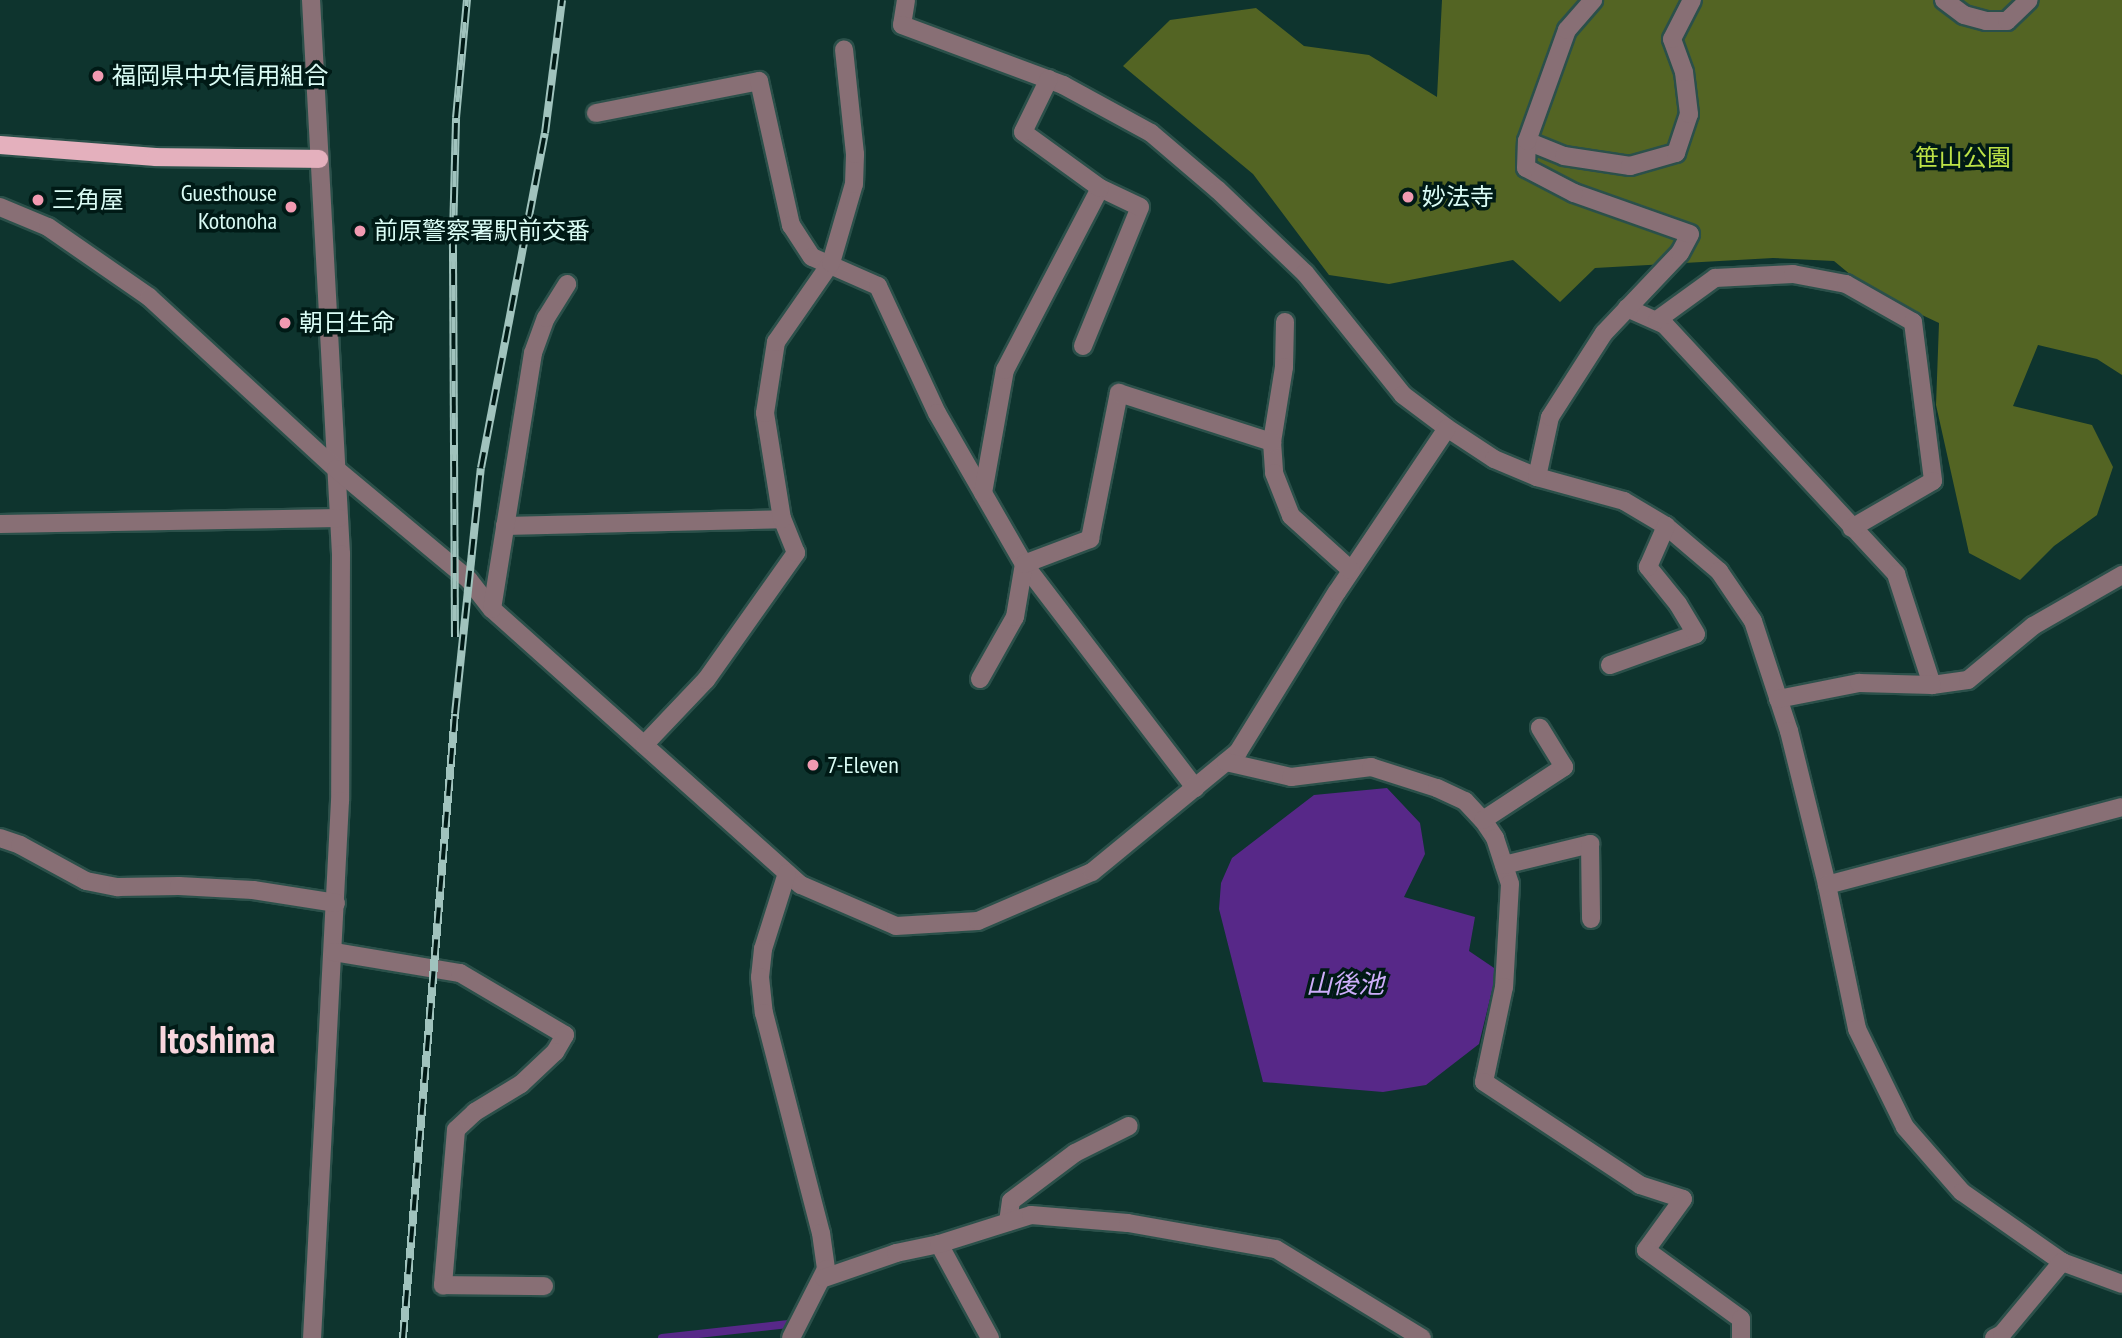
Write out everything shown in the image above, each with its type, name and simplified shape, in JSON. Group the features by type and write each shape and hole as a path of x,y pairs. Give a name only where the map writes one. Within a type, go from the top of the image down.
{"main road":[{"path":"0,145 156,157 319,159"}],"street":[{"path":"311,0 339,519 341,774 337,903 312,1338"},
{"path":"906,0 902,25 1049,79 1151,133 1218,190 1305,273 1403,395 1447,428 1494,459 1537,477 1624,501 1666,526 1719,571 1752,621 1778,699 1827,885 1857,1029 1905,1127 1962,1192 2062,1262 2122,1284"},
{"path":"1537,477 1550,417 1604,333 1680,253 1690,234 1574,193 1527,168 1527,141 1567,30 1593,0"},
{"path":"1527,141 1564,156 1629,166 1676,153 1689,114 1684,72 1672,39 1692,0"},
{"path":"1944,0 1964,15 1986,21 2007,20 2029,0"},
{"path":"644,745 706,680 796,553 782,519 765,413 776,342 831,263 853,184 855,154 844,51"},
{"path":"1049,79 1023,132 1100,188 1140,207 1083,346"},
{"path":"596,113 759,81 791,225 812,257 831,263 878,286 937,413 1024,564 1195,788"},
{"path":"983,493 1005,370 1100,188"},
{"path":"0,207 48,227 149,298 336,469 469,580 492,609 801,886 897,926 978,921 1092,872 1238,752 1351,570 1447,428"},
{"path":"1657,320 1715,278 1794,274 1846,284 1913,322 1933,481 1852,528"},
{"path":"492,609 533,353 546,318 568,284"},
{"path":"1628,307 1657,320 1896,574 1932,685"},
{"path":"1285,322 1284,367 1272,442 1274,473 1292,516 1351,570"},
{"path":"1024,564 1090,539 1119,393 1272,442"},
{"path":"0,524 339,519"},
{"path":"505,526 782,519"},
{"path":"1610,665 1696,634 1678,604 1648,567 1666,526"},
{"path":"980,679 1015,617 1024,564"},
{"path":"1778,699 1859,683 1932,685 1968,680 2033,626 2122,575"},
{"path":"1483,820 1564,767 1540,728"},
{"path":"1226,762 1292,777 1371,767 1437,788 1465,802 1483,820 1510,884 1506,965 1484,1082 1640,1185 1683,1199 1646,1250 1741,1319 1741,1338"},
{"path":"1827,885 2122,807"},
{"path":"0,838 20,845 86,881 118,887 179,886 240,890 337,903"},
{"path":"1504,865 1590,844 1591,919"},
{"path":"787,873 763,949 760,977 764,1013 821,1233 824,1278 791,1338"},
{"path":"334,952 460,973 565,1035 555,1052 521,1084 475,1112 456,1130 443,1285 544,1286"},
{"path":"1008,1222 1011,1202 1075,1153 1129,1126"},
{"path":"824,1278 895,1253 939,1244 1031,1215 1128,1223 1276,1249 1422,1338"},
{"path":"939,1244 990,1338"},
{"path":"1994,1338 2002,1334 2062,1262"}],"green space":[{"name":"笹山公園","path":"1442,0 2122,0 2122,375 2097,359 2038,345 2013,406 2092,425 2113,467 2097,515 2054,546 2020,580 1969,553 1936,405 1939,323 1869,290 1834,261 1773,258 1595,268 1560,302 1513,260 1389,284 1329,275 1253,174 1123,66 1170,20 1256,8 1304,46 1369,55 1437,97"}],"water":[{"name":"山後池","path":"1387,788 1420,823 1425,854 1404,897 1475,917 1469,951 1497,970 1479,1044 1426,1085 1383,1092 1263,1082 1219,909 1221,883 1232,858 1314,795"}],"waterway":[{"path":"662,1338 788,1324"}],"railway":[{"path":"455,637 453,235 456,118 467,0"},
{"path":"403,1338 455,714 481,468 545,133 562,0"}],"place":[{"name":"福岡県中央信用組合","path":"98,76"},
{"name":"妙法寺","path":"1408,197"},
{"name":"三角屋","path":"38,200"},
{"name":"Guesthouse Kotonoha","path":"291,207"},
{"name":"前原警察署駅前交番","path":"360,231"},
{"name":"朝日生命","path":"285,323"},
{"name":"7-Eleven","path":"813,765"}],"district":[{"name":"Itoshima","path":"217,1039"}]}
